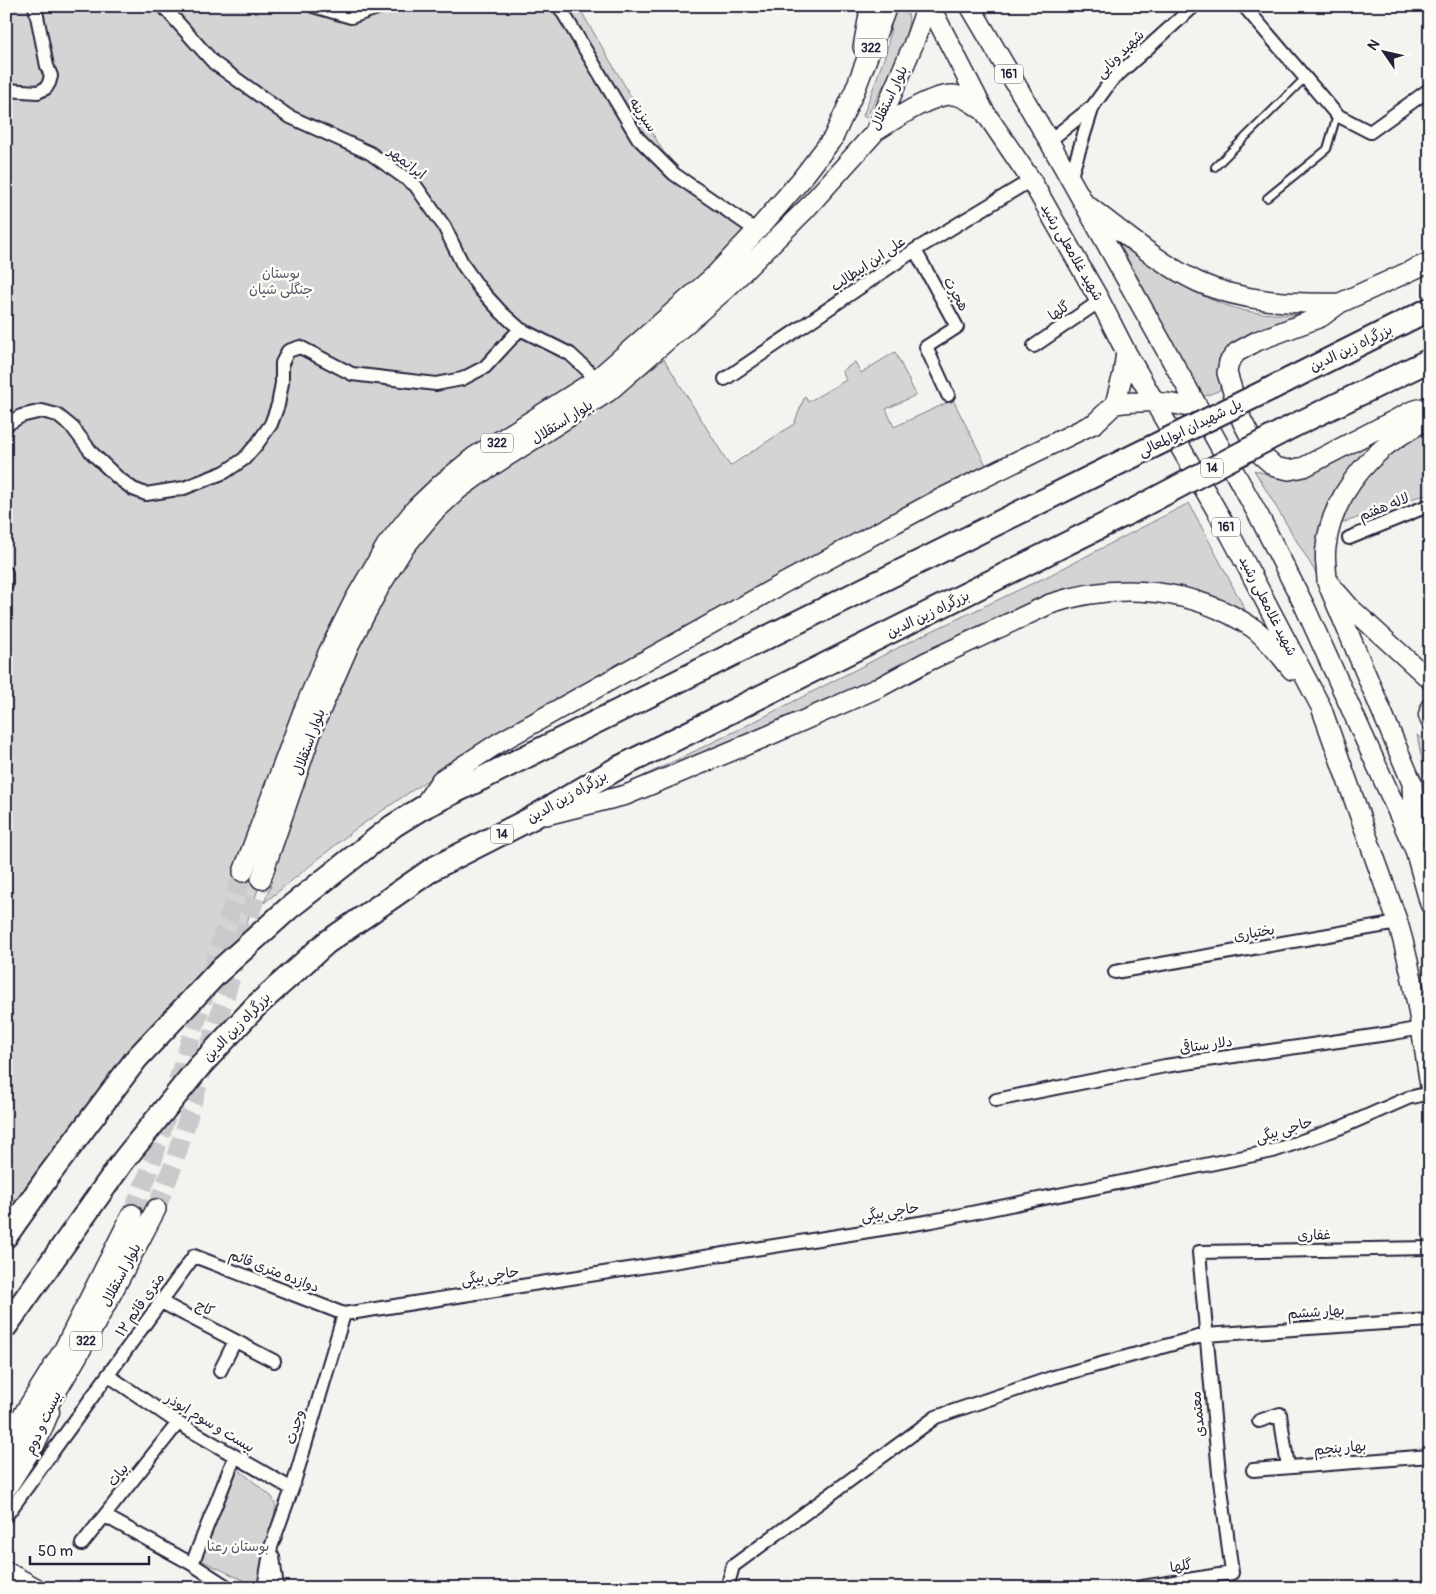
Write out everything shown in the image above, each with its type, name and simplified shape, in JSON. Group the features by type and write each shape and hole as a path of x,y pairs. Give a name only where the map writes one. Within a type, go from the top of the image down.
{"highway":[{"name":"بزرگراه زین الدین","path":"1272,388 1430,309"},
{"name":"بزرگراه زین الدین","path":"6,1326 123,1161 198,1068 256,1006 326,943 434,868 532,818 618,768 1132,511 1292,426 1430,360"},
{"name":"پل شهیدان ابوالمعالی","path":"422,808 1272,388"},
{"path":"6,1236 49,1175 137,1058 217,973 289,908 393,826 422,808"}],"main road":[{"path":"855,90 869,15 868,6"},
{"name":"بلوار استقلال","path":"887,6 855,90 833,138 800,181 757,231 713,277 597,379 474,457 441,484 416,508 386,546 354,599 328,652 302,714 252,876 350,643 403,550 427,520 459,489 608,392 727,288 806,209 876,131 929,6"},
{"name":"شهید غلامعلی رشید","path":"929,6 984,112 1031,180 1231,536 1321,707 1405,947 1430,1086"},
{"name":"161","path":"970,6 1049,141 1260,518 1304,605 1422,854 1423,879 1430,904"},
{"path":"876,131 912,109 942,96 955,95 968,100 984,112"},
{"path":"1084,203 1135,242 1182,274 1199,283 1245,298 1298,304 1340,303"},
{"path":"1430,262 1340,303 1321,317 1257,341 1237,352 1229,362 1227,374 1242,421 1259,454 1275,467 1289,470 1304,467 1412,411 1430,406"},
{"path":"422,808 441,780 500,742 775,588 934,502 1095,423 1115,404 1123,374 1126,352"},
{"path":"1115,404 1136,401 1177,403 1199,410"},
{"path":"1422,854 1412,783 1327,582 1325,548 1330,524 1340,499 1364,467 1382,449 1430,417"},
{"path":"1327,582 1351,608 1429,678"},
{"path":"532,818 626,795 880,687 926,662 1050,604 1072,596 1130,590 1156,592 1192,600 1220,610 1254,629 1275,648 1321,707"},
{"path":"1430,707 1428,715 1430,720"},
{"name":"بلوار استقلال","path":"6,1467 24,1443 79,1355 156,1210"},
{"name":"بلوار استقلال","path":"6,1442 64,1349 132,1214"},
{"name":"بیست و دوم","path":"6,1490 39,1438 63,1381"},
{"path":"6,1571 37,1588"}],"street":[{"path":"6,90 38,92 46,88 49,83 51,76 47,66 35,6"},
{"name":"ایرانمهر","path":"163,6 214,63 288,116 370,153 415,185 444,226 463,265 480,288 520,329 570,354 597,379"},
{"path":"313,6 351,17 383,6"},
{"name":"سبزینه","path":"559,6 638,138 674,174 757,231"},
{"name":"شهید ونایی","path":"1049,141 1093,106 1111,81 1194,6"},
{"path":"1244,6 1337,115 1370,132 1430,89"},
{"name":"شهید ونایی","path":"1070,179 1093,106"},
{"name":"علی ابن ابیطالب","path":"725,378 915,250 1031,180"},
{"name":"هجرت","path":"915,250 957,327 926,346 948,395"},
{"name":"گلها","path":"1034,346 1100,302"},
{"path":"6,425 21,416 42,412 57,415 73,428 92,453 117,477 133,489 146,494 184,488 225,472 244,459 257,444 271,424 278,405 282,383 282,363 288,351 300,347 352,374 436,384 462,379 485,367 520,329"},
{"name":"لاله هفتم","path":"1349,538 1430,506"},
{"path":"6,573 6,585"},
{"name":"بختیاری","path":"1115,972 1398,923"},
{"name":"دلار ستاقی","path":"996,1100 1165,1066 1421,1028"},
{"name":"حاجی بیگی","path":"344,1314 932,1221 1273,1151 1342,1127 1408,1098 1430,1093"},
{"name":"غفاری","path":"1199,1252 1430,1248"},
{"name":"معتمدی","path":"1199,1252 1205,1335 1219,1473 1232,1573"},
{"name":"دوازده متری قائم","path":"194,1256 344,1314"},
{"name":"۱۲ متری قائم","path":"6,1516 194,1256"},
{"name":"کاج","path":"161,1302 274,1361"},
{"name":"وحدت","path":"264,1588 271,1547 292,1489 344,1314"},
{"name":"بهار ششم","path":"727,1588 733,1566 936,1417 1054,1378 1205,1335 1430,1320"},
{"path":"220,1372 235,1341"},
{"name":"بیست و سوم ابوذر","path":"115,1380 178,1423 292,1489"},
{"path":"1259,1421 1280,1414 1288,1467"},
{"name":"بیات","path":"82,1544 178,1423"},
{"path":"192,1564 235,1456"},
{"name":"بهار پنجم","path":"1253,1470 1430,1456"},
{"path":"105,1516 192,1564 229,1588"},
{"name":"وحدت","path":"271,1547 277,1588"},
{"name":"گلها","path":"1136,1588 1232,1573"}],"lane":[{"path":"1215,167 1305,78"},
{"path":"1267,198 1327,149 1337,115"}],"green space":[{"name":"بوستان جنگلی شیان","path":"6,6 578,6 663,151 692,183 777,237 727,290 689,325 591,401 482,468 451,499 419,536 361,631 347,665 400,568 426,533 455,503 502,469 591,416 664,359 730,466 794,424 805,396 808,402 846,380 842,371 855,362 861,373 895,352 916,395 886,409 894,427 953,400 987,467 747,595 538,712 454,762 354,830 264,903 271,886 266,884 295,798 265,880 261,880 234,961 159,1040 6,1250"},
{"path":"899,11 908,14 909,23 906,35 886,81 866,118 863,116 887,50 893,15"},
{"path":"1114,234 1159,270 1209,299 1246,311 1269,314 1308,315 1220,367 1220,390 1203,397"},
{"path":"1430,427 1430,495 1417,497 1337,525 1357,486 1371,470 1390,454"},
{"path":"1393,431 1363,458 1319,578 1254,470 1279,478 1302,478"},
{"path":"1189,503 1251,621 1109,585 809,712 621,787 742,728 913,640 1046,577"},
{"path":"1417,735 1430,746 1430,799"},
{"name":"بوستان رعنا","path":"238,1469 272,1497 276,1507 257,1587 201,1560"}],"tunnel":[{"path":"132,1214 149,1172 243,872"},
{"path":"156,1209 174,1163 261,879"}]}
